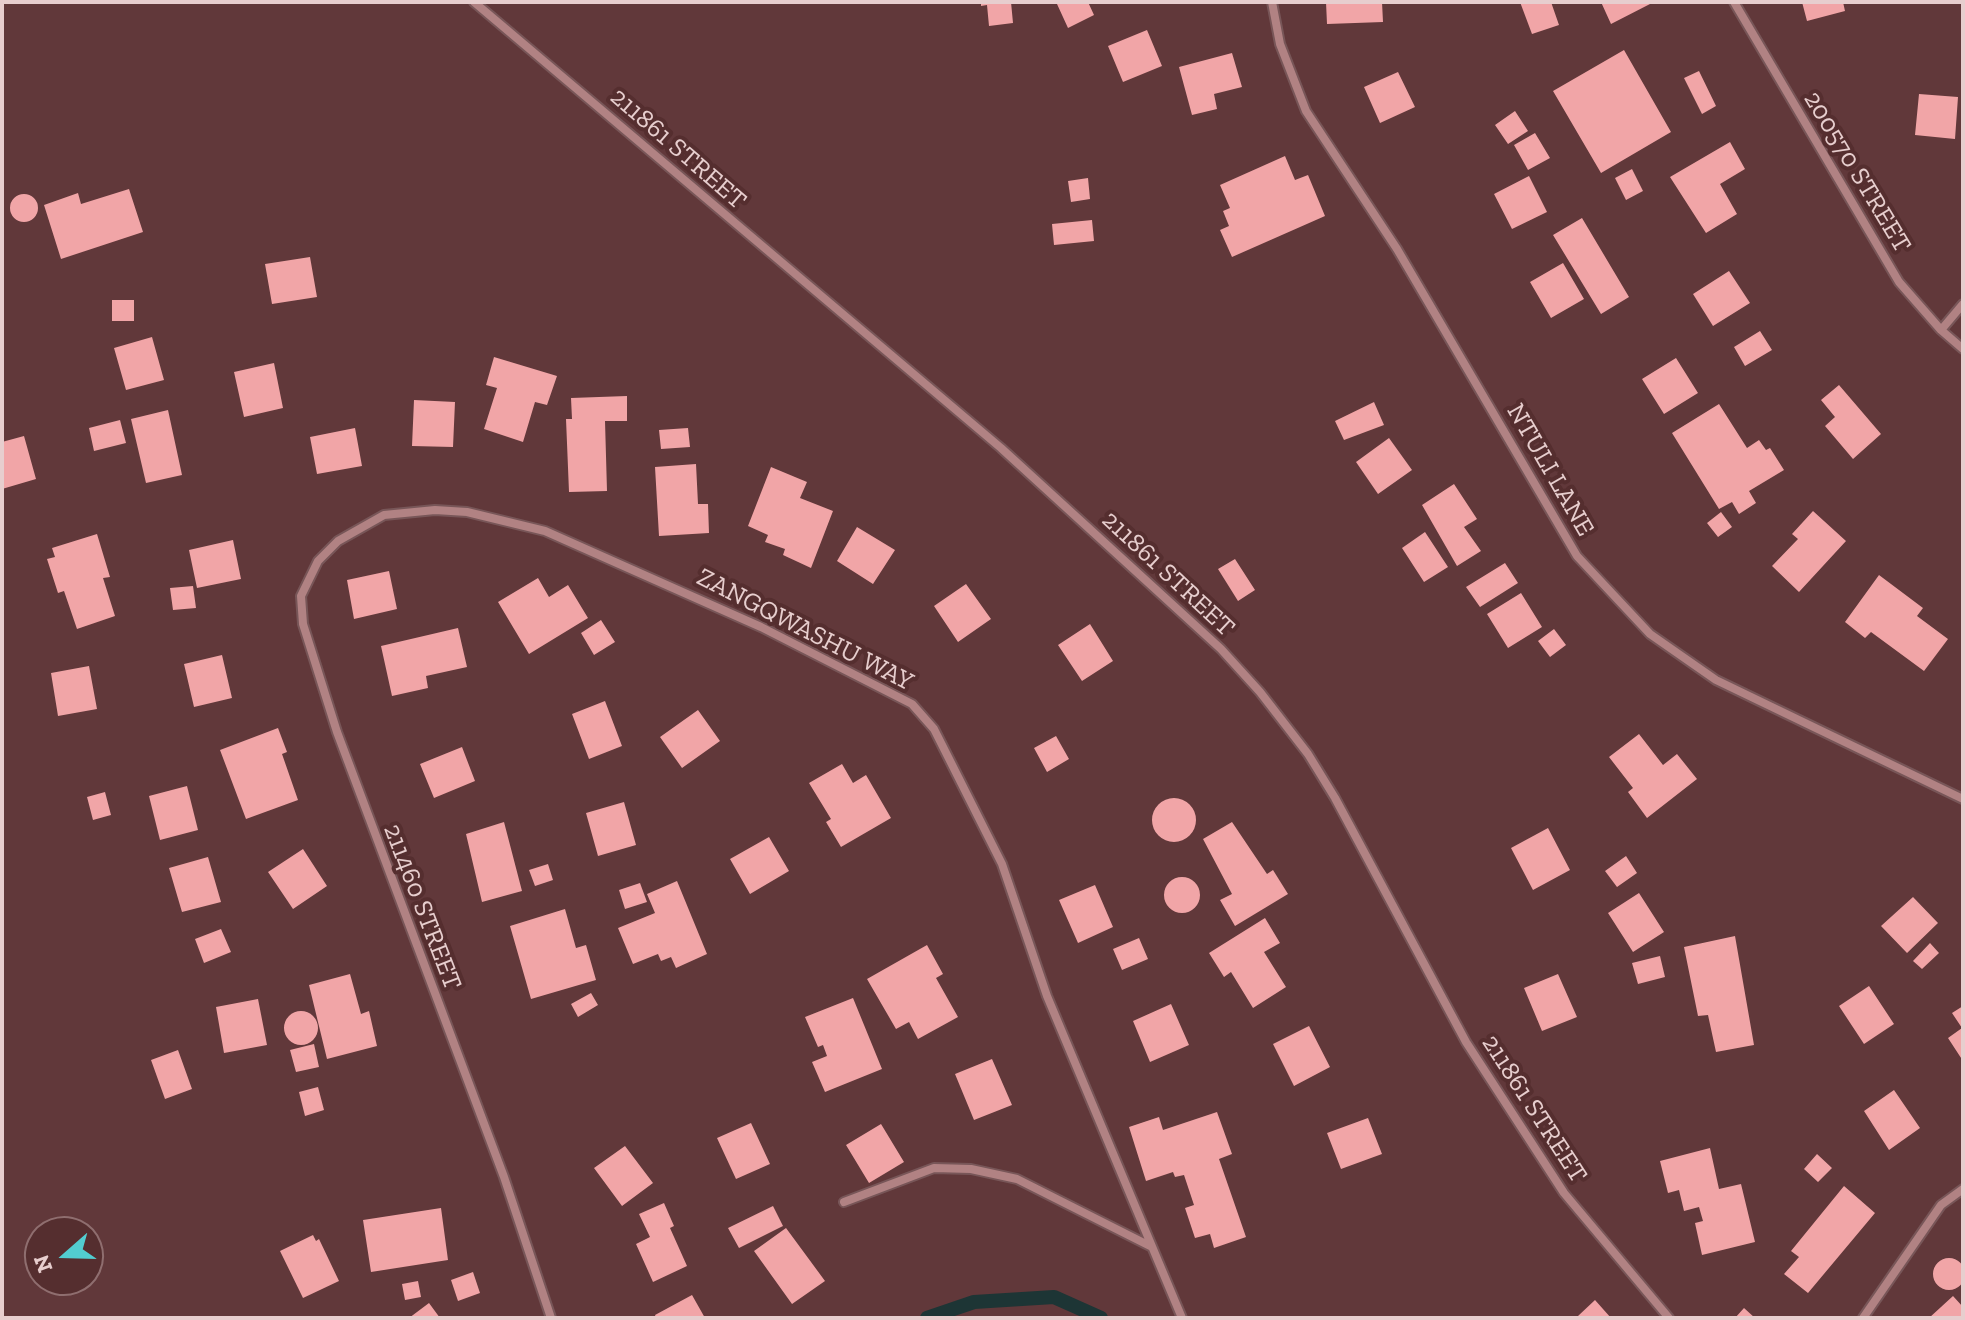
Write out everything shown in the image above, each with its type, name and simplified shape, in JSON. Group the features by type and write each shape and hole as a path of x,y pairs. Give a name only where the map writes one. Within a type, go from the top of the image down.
{"street":[{"name":"211861 STREET","path":"474,2 1001,448 1221,649 1251,681 1315,765 1466,1042 1564,1193 1669,1318"},
{"name":"NTULI LANE","path":"1272,2 1280,44 1306,111 1397,249 1577,556 1650,634 1716,680 1963,799"},
{"name":"200570 STREET","path":"1734,2 1899,282 1941,330 1963,349"},
{"path":"1941,330 1963,304"},
{"name":"ZANGQWASHU WAY","path":"361,526 384,515 435,510 467,512 545,531 747,620 912,704 934,729 1002,864 1047,996 1182,1318"},
{"name":"211460 STREET","path":"361,526 338,541 307,577 301,596 303,624 353,776 504,1177 551,1318"},
{"path":"844,1202 934,1168 971,1169 1017,1179 1152,1247"},
{"path":"1863,1318 1941,1205 1963,1189"}],"building":[{"path":"981,2 1011,2 1013,23 989,26 987,5 981,6"},
{"path":"1088,2 1094,15 1068,28 1057,4"},
{"path":"1326,2 1382,2 1383,22 1327,24"},
{"path":"1520,2 1551,2 1559,25 1532,34"},
{"path":"1601,2 1648,2 1650,4 1611,24"},
{"path":"1802,2 1843,2 1845,11 1807,21"},
{"path":"1147,30 1162,66 1123,82 1108,46"},
{"path":"1624,50 1671,132 1601,173 1553,91"},
{"path":"1232,53 1242,87 1214,94 1217,109 1192,115 1179,67"},
{"path":"1699,71 1716,106 1702,114 1684,78"},
{"path":"1398,72 1415,107 1380,123 1364,87"},
{"path":"1919,94 1958,97 1955,139 1915,135"},
{"path":"1515,111 1528,131 1508,144 1495,125"},
{"path":"1535,133 1550,158 1528,170 1514,145"},
{"path":"1730,142 1745,169 1720,184 1737,214 1706,233 1670,177"},
{"path":"1285,156 1295,180 1308,175 1325,216 1232,257 1220,230 1229,226 1223,211 1230,208 1220,185"},
{"path":"1632,169 1643,191 1626,200 1615,178"},
{"path":"1529,176 1547,212 1512,229 1494,194"},
{"path":"1088,178 1090,199 1071,202 1068,181"},
{"path":"129,189 143,232 61,259 44,205 78,193 81,204"},
{"path":"24,194 34,198 38,208 34,218 24,222 14,218 10,208 14,198"},
{"path":"1582,218 1629,297 1601,314 1553,235"},
{"path":"1092,220 1094,241 1054,245 1052,224"},
{"path":"310,257 317,297 272,304 265,264"},
{"path":"1563,263 1584,299 1551,318 1530,282"},
{"path":"1729,271 1750,303 1713,326 1693,294"},
{"path":"112,300 134,300 134,321 112,321"},
{"path":"1760,331 1772,350 1745,366 1734,347"},
{"path":"152,337 164,380 126,390 114,348"},
{"path":"494,357 557,376 547,405 535,402 523,442 484,429 497,388 486,385"},
{"path":"1676,358 1698,393 1664,414 1642,379"},
{"path":"274,363 283,408 244,417 234,372"},
{"path":"1839,385 1881,434 1853,459 1825,426 1835,417 1821,400"},
{"path":"627,396 627,421 605,421 607,491 569,492 566,419 572,419 571,398"},
{"path":"414,400 455,402 453,447 412,446"},
{"path":"1374,402 1384,425 1344,440 1335,421"},
{"path":"1719,404 1747,448 1759,440 1766,450 1770,448 1784,470 1749,491 1756,503 1739,514 1732,502 1719,509 1672,433"},
{"path":"168,410 182,475 146,483 131,419"},
{"path":"120,420 126,443 94,451 89,428"},
{"path":"355,428 362,466 317,474 310,437"},
{"path":"688,428 690,447 661,449 659,430"},
{"path":"24,436 36,479 2,489 2,442"},
{"path":"1389,438 1412,470 1378,494 1356,462"},
{"path":"696,464 698,504 708,504 709,533 659,536 655,467"},
{"path":"771,467 807,482 800,498 833,511 811,568 783,555 785,549 765,542 768,535 748,526"},
{"path":"1454,484 1477,519 1464,527 1481,551 1457,566 1422,505"},
{"path":"1813,511 1846,541 1799,592 1772,566 1798,539 1792,534"},
{"path":"1721,512 1732,527 1718,537 1707,523"},
{"path":"857,527 895,550 873,584 837,561"},
{"path":"1425,532 1448,567 1424,582 1402,548"},
{"path":"97,534 110,577 103,578 115,616 77,629 64,591 58,593 47,559 55,557 52,548"},
{"path":"233,540 241,579 197,588 189,550"},
{"path":"1235,559 1255,590 1238,601 1218,569"},
{"path":"1505,563 1518,583 1480,607 1466,587"},
{"path":"389,571 397,609 354,619 347,580"},
{"path":"1879,575 1923,608 1917,616 1948,639 1924,671 1871,632 1865,638 1845,622"},
{"path":"538,578 549,597 568,585 588,618 529,654 498,602"},
{"path":"966,584 991,619 958,642 934,606"},
{"path":"193,586 196,608 173,610 170,588"},
{"path":"1521,593 1542,627 1508,648 1487,614"},
{"path":"601,620 615,642 594,655 581,633"},
{"path":"1090,624 1113,661 1082,681 1058,645"},
{"path":"458,628 467,667 426,676 428,688 392,696 381,646"},
{"path":"1554,629 1566,645 1550,657 1538,641"},
{"path":"222,655 232,698 194,707 184,664"},
{"path":"89,666 97,709 58,716 51,673"},
{"path":"605,701 622,746 589,759 572,714"},
{"path":"698,710 720,741 682,768 660,737"},
{"path":"278,728 287,752 282,754 298,800 246,819 220,750"},
{"path":"1639,734 1663,765 1677,754 1697,779 1647,818 1628,792 1633,788 1609,757"},
{"path":"1056,736 1069,759 1047,772 1034,748"},
{"path":"462,747 475,781 434,798 420,764"},
{"path":"842,764 853,783 866,775 891,818 841,847 826,822 831,819 809,783"},
{"path":"187,786 198,830 160,840 149,796"},
{"path":"105,792 111,815 93,820 87,797"},
{"path":"1174,798 1190,804 1196,820 1190,836 1174,842 1158,836 1152,820 1158,804"},
{"path":"624,802 636,845 598,856 586,813"},
{"path":"504,822 522,891 482,902 466,834"},
{"path":"1232,822 1267,874 1273,870 1288,894 1235,926 1220,900 1232,894 1203,839"},
{"path":"1548,828 1570,870 1533,890 1511,848"},
{"path":"769,837 789,871 750,894 730,859"},
{"path":"303,849 327,886 293,909 268,872"},
{"path":"1626,856 1637,873 1617,887 1605,871"},
{"path":"208,857 221,902 182,912 169,868"},
{"path":"548,864 553,880 535,886 529,870"},
{"path":"1182,877 1194,883 1200,895 1194,907 1182,913 1170,907 1164,895 1170,883"},
{"path":"677,881 707,954 676,968 671,957 661,961 658,954 633,964 618,928 655,913 647,894"},
{"path":"640,883 647,902 625,909 619,890"},
{"path":"1095,885 1113,927 1078,943 1059,900"},
{"path":"1639,893 1664,932 1633,952 1608,913"},
{"path":"1913,897 1938,923 1907,953 1881,926"},
{"path":"565,909 576,948 586,945 596,980 531,999 510,926"},
{"path":"1265,918 1280,943 1264,952 1286,987 1253,1008 1231,972 1224,977 1209,953"},
{"path":"221,929 231,952 204,963 195,939"},
{"path":"1735,936 1754,1045 1716,1052 1708,1015 1698,1016 1684,947"},
{"path":"1139,938 1148,959 1122,970 1113,949"},
{"path":"1930,943 1939,953 1922,969 1913,961"},
{"path":"927,945 943,974 936,978 958,1017 918,1039 909,1022 896,1029 867,979"},
{"path":"1660,956 1665,977 1638,984 1632,963"},
{"path":"350,974 361,1014 369,1011 377,1046 327,1059 309,985"},
{"path":"1558,974 1577,1017 1542,1031 1524,988"},
{"path":"1869,986 1894,1024 1864,1044 1839,1006"},
{"path":"591,993 598,1005 578,1017 571,1004"},
{"path":"853,998 882,1069 825,1092 812,1062 827,1056 823,1045 818,1047 805,1017"},
{"path":"258,999 267,1045 224,1053 216,1007"},
{"path":"1171,1004 1189,1045 1150,1062 1133,1021"},
{"path":"1963,1006 1963,1061 1948,1038 1962,1028 1952,1013"},
{"path":"301,1011 313,1016 318,1028 313,1040 301,1045 289,1040 284,1028 289,1016"},
{"path":"1309,1026 1330,1067 1294,1086 1273,1044"},
{"path":"314,1044 319,1067 296,1072 290,1050"},
{"path":"178,1050 192,1089 165,1099 151,1060"},
{"path":"992,1059 1012,1105 974,1120 955,1074"},
{"path":"318,1087 324,1110 305,1116 299,1092"},
{"path":"1894,1090 1920,1128 1889,1150 1864,1111"},
{"path":"1217,1112 1232,1154 1219,1159 1246,1237 1214,1248 1210,1234 1195,1238 1185,1208 1194,1205 1184,1175 1175,1177 1173,1172 1146,1181 1129,1127 1159,1117 1163,1130"},
{"path":"1368,1118 1382,1154 1341,1169 1327,1133"},
{"path":"751,1123 770,1164 736,1179 717,1138"},
{"path":"881,1124 904,1162 869,1183 846,1145"},
{"path":"625,1146 653,1183 622,1206 594,1168"},
{"path":"1710,1148 1719,1189 1741,1184 1755,1242 1702,1255 1695,1223 1703,1221 1699,1207 1684,1211 1679,1190 1668,1193 1660,1161"},
{"path":"1817,1154 1832,1168 1818,1182 1804,1169"},
{"path":"1844,1186 1875,1213 1808,1293 1784,1274 1799,1257 1791,1251"},
{"path":"664,1203 674,1226 670,1228 687,1266 653,1282 636,1244 650,1237 639,1214"},
{"path":"773,1206 783,1226 739,1248 728,1228"},
{"path":"441,1208 448,1260 371,1272 363,1220"},
{"path":"786,1228 825,1281 792,1304 754,1251"},
{"path":"313,1235 316,1241 319,1239 339,1281 303,1298 280,1251"},
{"path":"1949,1258 1960,1263 1965,1274 1960,1285 1949,1290 1938,1285 1933,1274 1938,1263"},
{"path":"473,1272 480,1293 458,1301 451,1280"},
{"path":"418,1281 421,1297 405,1300 402,1284"},
{"path":"692,1295 705,1318 656,1318 655,1315"},
{"path":"1953,1296 1963,1307 1963,1318 1929,1318"},
{"path":"1595,1300 1611,1318 1578,1316"},
{"path":"429,1303 440,1318 409,1318"},
{"path":"1744,1308 1755,1318 1735,1318"}],"waterway":[{"path":"927,1318 974,1302 1054,1297 1101,1318"}]}
